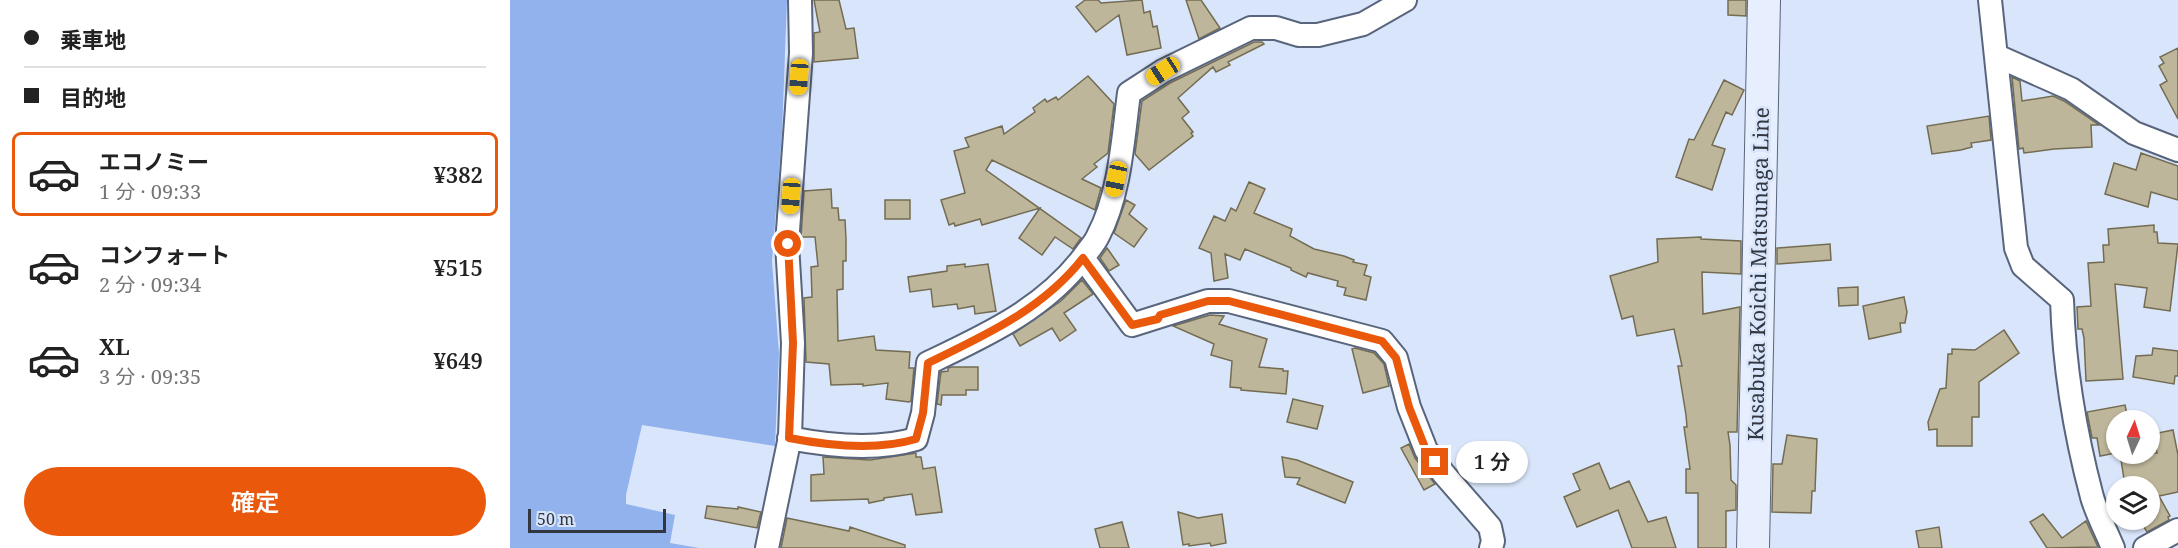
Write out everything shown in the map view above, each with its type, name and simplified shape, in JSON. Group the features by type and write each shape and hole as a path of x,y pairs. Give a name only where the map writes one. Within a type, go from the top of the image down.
{"main road":[{"name":"Kusabuka Koichi Matsunaga Line","path":"1754,548 1764,0"}],"street":[{"path":"767,548 789,438 793,343 788,244 801,53 800,0"},
{"path":"789,438 846,446 902,443 916,439 923,413 928,363 991,333 1036,305 1068,277 1098,236 1111,202 1121,156 1129,93 1163,71 1251,28 1276,28 1299,35 1318,35 1363,24 1405,0"},
{"path":"1990,0 2016,248 2023,266 2062,300 2064,342 2074,416 2093,498 2113,548"},
{"path":"1997,56 2071,89 2134,133 2178,150"},
{"path":"1083,258 1132,325 1158,319 1160,315 1208,301 1229,301 1382,341 1396,358 1409,407 1426,450 1490,527 1493,541 1491,548"},
{"path":"2145,548 2178,530"}],"water":[{"path":"510,0 787,0 782,133 772,261 779,354 775,446 642,425 626,495 626,504 675,515 670,543 699,548 510,548"}],"building":[{"path":"814,0 839,0 846,29 854,28 858,58 814,62 814,33 820,32"},
{"path":"1085,0 1098,0 1101,3 1142,0 1144,13 1150,11 1153,27 1157,26 1161,48 1127,55 1119,15 1096,32 1076,7"},
{"path":"1186,0 1201,0 1220,28 1199,39"},
{"path":"1728,0 1746,0 1746,16 1728,15"},
{"path":"1254,42 1264,44 1228,62 1230,65 1216,72 1213,67 1178,98 1189,112 1182,118 1193,132 1191,133 1193,136 1149,170 1135,154 1142,101 1170,83"},
{"path":"2178,48 2178,119 2160,85 2167,81 2159,66 2164,63 2160,57"},
{"path":"1088,76 1114,104 1108,153 1094,164 1097,167 1082,179 1101,188 1095,210 992,160 986,170 1039,208 982,225 980,219 955,226 954,223 949,225 941,200 965,193 954,151 969,147 965,138 1002,126 1004,134 1035,112 1033,108 1045,99 1047,102 1056,97 1058,100"},
{"path":"2012,77 2020,81 2022,101 2053,96 2099,125 2091,125 2092,147 2024,153 2023,148 2019,149"},
{"path":"1724,80 1744,90 1732,115 1726,112 1712,145 1725,149 1712,190 1676,177 1689,139 1694,140"},
{"path":"1989,116 1991,140 1971,143 1972,147 1961,150 1932,154 1927,126"},
{"path":"2141,153 2178,166 2178,200 2151,192 2148,207 2105,194 2114,163 2136,170"},
{"path":"1249,182 1265,189 1254,213 1292,229 1290,236 1314,249 1344,256 1354,260 1353,262 1367,265 1364,275 1371,277 1366,300 1344,295 1346,288 1337,286 1338,281 1308,273 1306,277 1291,268 1245,249 1240,260 1225,254 1228,278 1214,281 1211,253 1199,248 1214,216 1225,221 1231,208 1236,211"},
{"path":"831,189 832,208 838,208 839,220 845,220 846,239 843,289 837,290 838,341 874,336 876,350 910,352 909,368 914,368 911,401 909,402 886,399 888,383 863,386 863,384 831,385 829,364 806,362 804,298 812,297 811,267 818,266 815,237 801,237 804,191"},
{"path":"885,200 910,200 910,219 885,219"},
{"path":"1126,200 1135,205 1129,214 1147,229 1134,247 1114,233"},
{"path":"1040,208 1081,238 1073,249 1055,237 1042,255 1019,238"},
{"path":"2154,225 2158,243 2178,244 2170,311 2144,307 2147,288 2115,284 2123,379 2086,381 2084,338 2082,329 2078,329 2077,307 2091,306 2088,263 2104,262 2103,245 2109,245 2108,229"},
{"path":"1701,237 1701,239 1741,241 1741,274 1702,272 1703,314 1740,307 1737,432 1728,432 1731,480 1736,485 1736,510 1726,511 1726,548 1698,548 1698,493 1686,493 1686,469 1690,469 1684,427 1687,427 1678,366 1682,366 1674,329 1637,336 1633,316 1622,319 1610,276 1658,262 1657,239"},
{"path":"1830,244 1831,260 1777,264 1777,248"},
{"path":"1107,248 1119,265 1109,271 1100,258"},
{"path":"965,264 965,267 988,264 996,311 975,314 974,306 958,309 957,304 933,307 931,289 910,292 908,277 947,271 947,266"},
{"path":"1082,280 1093,294 1064,313 1076,330 1060,341 1052,328 1020,346 1013,334 1061,301"},
{"path":"1858,287 1858,305 1839,306 1838,288"},
{"path":"1904,297 1907,312 1905,323 1900,323 1901,332 1869,339 1863,306"},
{"path":"1210,315 1224,316 1219,324 1267,339 1259,367 1288,371 1286,394 1230,387 1232,361 1211,355 1214,344 1173,326"},
{"path":"2004,330 2019,353 1979,382 1979,417 1972,417 1972,446 1937,446 1937,429 1929,430 1928,422 1940,389 1946,388 1948,354 1952,354 1952,349 1975,350"},
{"path":"2153,348 2178,351 2178,376 2175,376 2174,384 2133,377 2136,356 2152,355"},
{"path":"1352,349 1374,353 1384,364 1389,386 1363,393"},
{"path":"978,367 978,390 966,390 966,395 942,395 941,405 937,404 941,372 948,371 948,368"},
{"path":"1293,399 1323,406 1317,429 1287,422"},
{"path":"2125,405 2126,410 2106,410 2106,455 2100,456 2097,438 2092,438 2087,412"},
{"path":"2173,430 2178,455 2178,492 2160,496 2160,476 2123,476 2122,464 2160,464 2160,433"},
{"path":"1787,435 1817,439 1815,491 1812,491 1811,513 1772,512 1773,464 1782,464"},
{"path":"1409,444 1415,458 1435,484 1424,490 1401,448"},
{"path":"916,453 916,457 921,457 923,469 935,467 942,512 916,515 912,494 884,498 884,500 869,503 868,499 811,501 811,475 824,474 823,457 870,460"},
{"path":"1282,457 1297,460 1353,482 1345,503 1297,484 1300,478 1285,477"},
{"path":"1599,463 1610,489 1629,481 1648,522 1666,517 1676,548 1632,548 1618,510 1577,527 1564,497 1580,490 1573,474"},
{"path":"2160,498 2170,516 2169,520 2160,525"},
{"path":"707,506 738,509 738,507 761,512 757,528 705,518"},
{"path":"1178,512 1198,518 1222,514 1226,543 1211,546 1210,543 1183,545"},
{"path":"2043,514 2062,538 2086,521 2098,547 2047,548 2030,522"},
{"path":"787,518 849,531 850,527 905,545 905,548 781,548"},
{"path":"1122,522 1129,548 1100,548 1095,529"},
{"path":"1939,527 1942,548 1919,548 1916,531"}],"route":[{"path":"788,244 793,343 789,438 846,446 902,443 916,439 923,413 928,363 991,333 1036,305 1068,277 1083,258 1132,325 1158,319 1160,315 1174,313 1208,301 1229,301 1382,341 1396,358 1409,407 1426,450 1435,462"}]}
